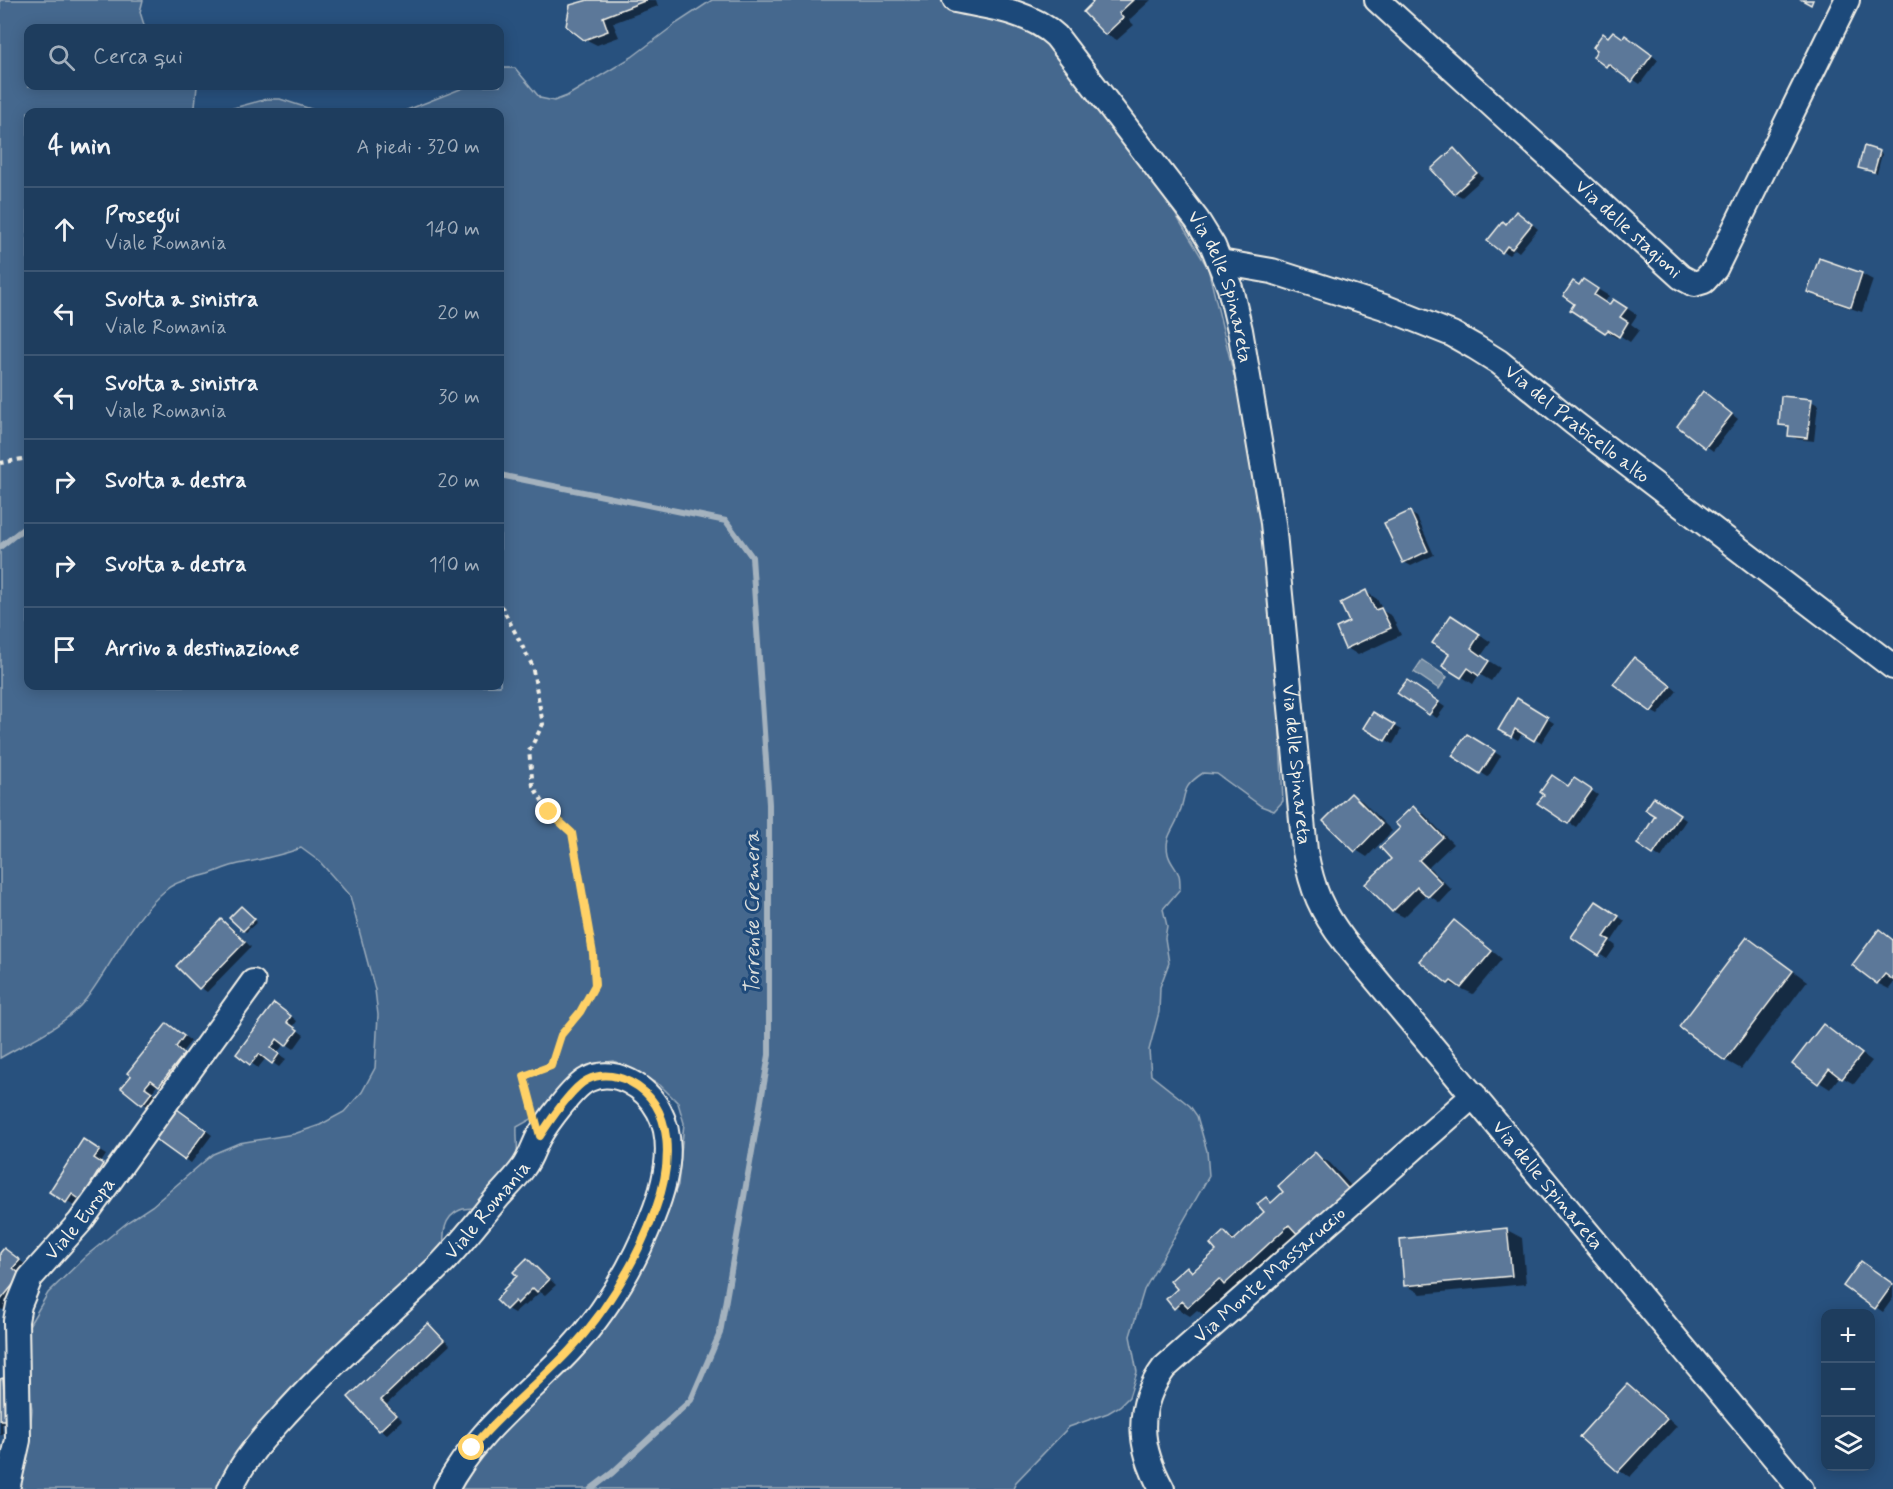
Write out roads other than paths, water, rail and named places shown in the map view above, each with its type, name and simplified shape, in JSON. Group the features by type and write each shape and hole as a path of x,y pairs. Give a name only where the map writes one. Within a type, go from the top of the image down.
{"street":[{"name":"Via delle Spinareta","path":"955,0 998,8 1024,17 1039,23 1056,36 1197,220 1220,262 1230,288 1240,330 1273,523 1305,851 1311,880 1322,909 1333,926 1802,1489"},
{"name":"Via delle stagioni","path":"1377,0 1681,277 1699,284 1714,269 1847,0"},
{"name":"Via del Praticello alto","path":"1220,262 1272,271 1384,307 1441,329 1475,346 1499,362 1574,423 1893,667"},
{"name":"Viale Europa","path":"7,1489 18,1440 16,1321 25,1287 42,1264 80,1222 253,982"},
{"name":"Viale Romania","path":"230,1489 248,1457 299,1399 352,1345 455,1250 525,1166 540,1136 562,1105 583,1082 600,1076 621,1078 646,1093 655,1102 662,1116 668,1151 660,1194 653,1216 633,1259 593,1323 567,1353 485,1433 456,1471 446,1489"},
{"name":"Via Monte Massaruccio","path":"1162,1489 1145,1452 1142,1426 1150,1393 1164,1368 1474,1095"}],"waterway":[{"name":"Torrente Cremera","path":"504,476 726,521 752,557 769,804 769,1055 720,1333 691,1400 612,1473 591,1489"},
{"name":"Torrente Cremera","path":"0,547 24,528"}]}
